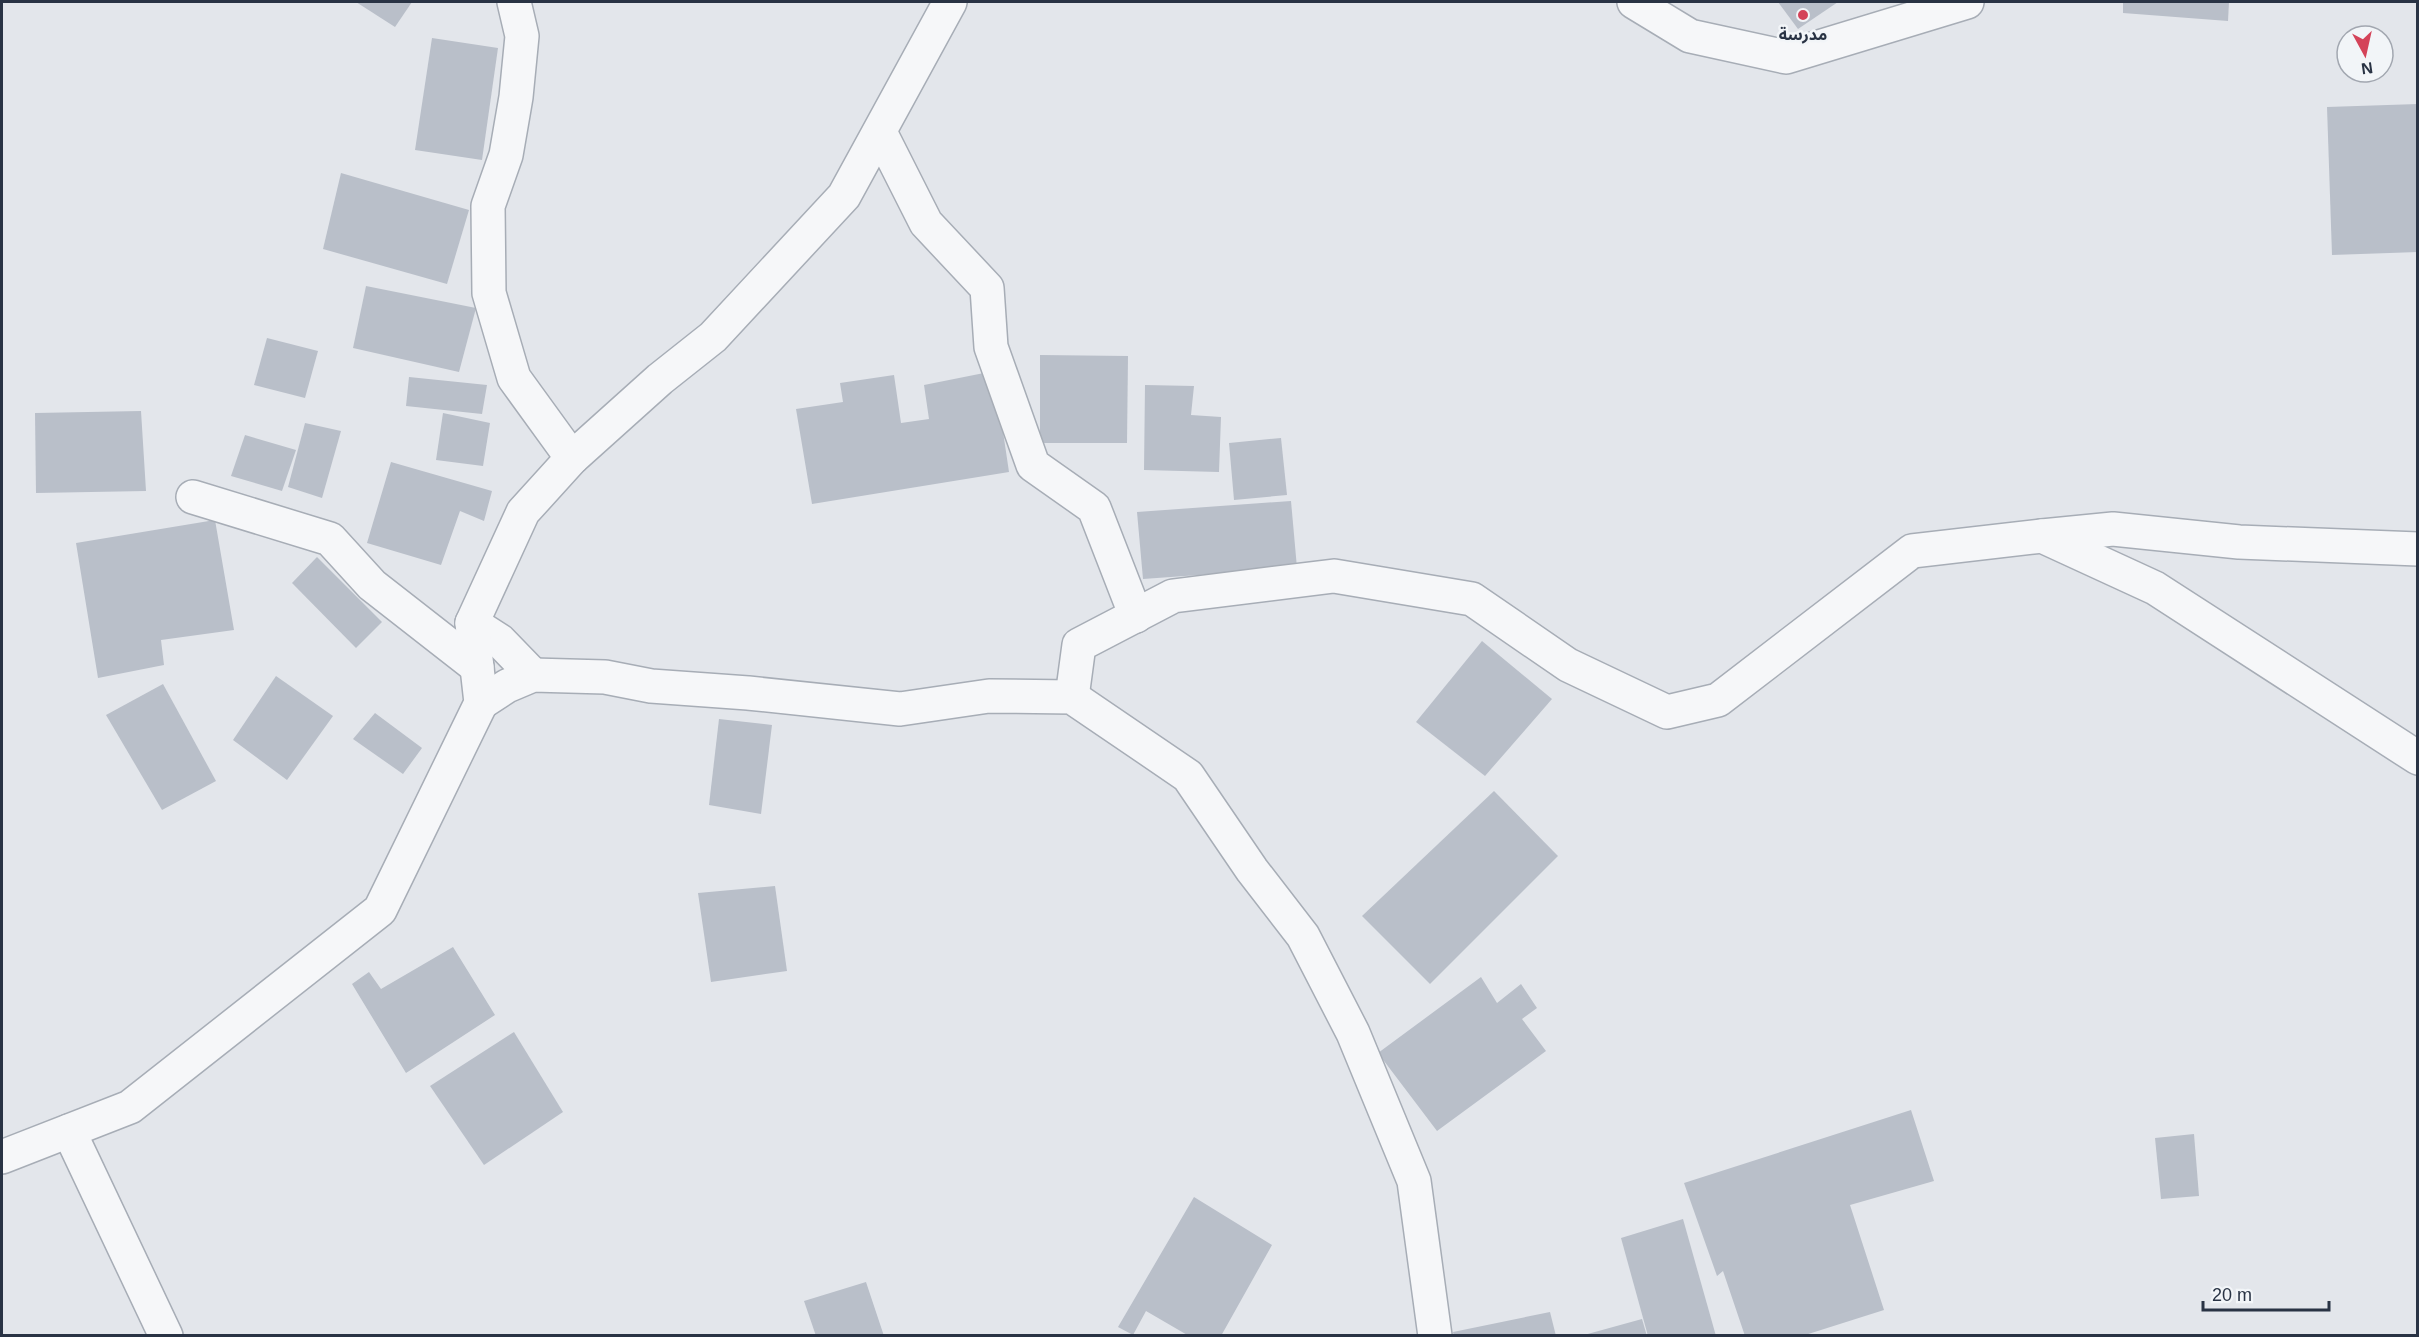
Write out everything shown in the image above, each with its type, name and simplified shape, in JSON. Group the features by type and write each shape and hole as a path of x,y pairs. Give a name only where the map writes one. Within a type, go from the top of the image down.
{"street":[{"path":"514,2 522,36 516,97 506,155 488,206 489,293 514,378 572,458"},
{"path":"481,703 472,623 523,512 572,458 660,379 714,337 844,196 950,2"},
{"path":"1634,2 1690,36 1786,57 1966,2"},
{"path":"880,132 926,223 987,288 992,347 1034,465 1095,508 1136,616"},
{"path":"193,497 330,539 372,585 477,666"},
{"path":"1072,697 1079,645 1173,596 1334,576 1472,599 1568,665 1667,712 1718,700 1912,551 2113,529 2239,542 2418,549"},
{"path":"2042,536 2155,588 2418,758"},
{"path":"472,623 500,641 534,675"},
{"path":"2,1157 130,1107 380,910 481,703 507,686 534,675 605,677 651,686 748,693 900,709 989,696 1072,697 1188,776 1252,870 1303,936 1353,1033 1414,1181 1435,1335"},
{"path":"69,1131 166,1335"}],"building":[{"path":"356,2 412,2 395,27"},
{"name":"مدرسة","path":"1778,2 1838,2 1798,29"},
{"path":"2123,2 2229,2 2228,21 2123,13"},
{"path":"432,38 498,48 482,160 415,150"},
{"path":"2418,104 2418,252 2332,255 2327,107"},
{"path":"341,173 469,210 447,284 323,249"},
{"path":"366,286 476,308 459,372 353,348"},
{"path":"267,338 318,351 305,398 254,385"},
{"path":"1040,355 1128,356 1127,443 1040,443"},
{"path":"994,371 1009,472 812,504 796,409 843,402 840,383 894,375 901,423 929,419 924,385"},
{"path":"409,377 487,385 482,414 406,406"},
{"path":"1145,385 1194,386 1191,415 1221,417 1219,472 1144,470"},
{"path":"141,411 146,491 36,493 35,413"},
{"path":"443,413 490,423 483,466 436,460"},
{"path":"305,423 341,431 322,498 288,487"},
{"path":"245,435 296,450 282,491 231,476"},
{"path":"1281,438 1287,495 1234,500 1229,443"},
{"path":"391,462 492,491 484,521 460,511 441,565 367,543"},
{"path":"1291,501 1297,568 1143,579 1137,512"},
{"path":"215,520 234,630 161,640 164,665 98,678 76,543"},
{"path":"317,557 382,622 356,648 292,583"},
{"path":"1482,641 1552,699 1485,776 1416,722"},
{"path":"276,676 333,716 287,780 233,740"},
{"path":"163,684 216,781 162,810 106,715"},
{"path":"375,713 422,748 403,774 353,739"},
{"path":"719,719 772,725 761,814 709,805"},
{"path":"1494,791 1558,856 1430,984 1362,916"},
{"path":"775,886 787,971 711,982 698,893"},
{"path":"453,947 495,1015 406,1073 352,984 369,972 381,989"},
{"path":"1481,977 1497,1003 1521,984 1537,1008 1522,1019 1546,1051 1437,1131 1378,1053"},
{"path":"514,1032 563,1112 484,1165 430,1086"},
{"path":"1911,1110 1934,1181 1850,1205 1884,1310 1802,1336 1745,1336 1723,1271 1717,1276 1684,1183"},
{"path":"2194,1134 2199,1196 2161,1199 2155,1138"},
{"path":"1194,1197 1272,1245 1221,1336 1189,1336 1146,1311 1133,1335 1118,1327"},
{"path":"1683,1219 1716,1336 1648,1336 1621,1238"},
{"path":"866,1282 884,1336 816,1336 804,1301"},
{"path":"1550,1312 1556,1336 1454,1336 1453,1332"},
{"path":"1642,1319 1647,1336 1584,1336 1584,1335"}],"place":[{"name":"مدرسة","path":"1803,15"}]}
